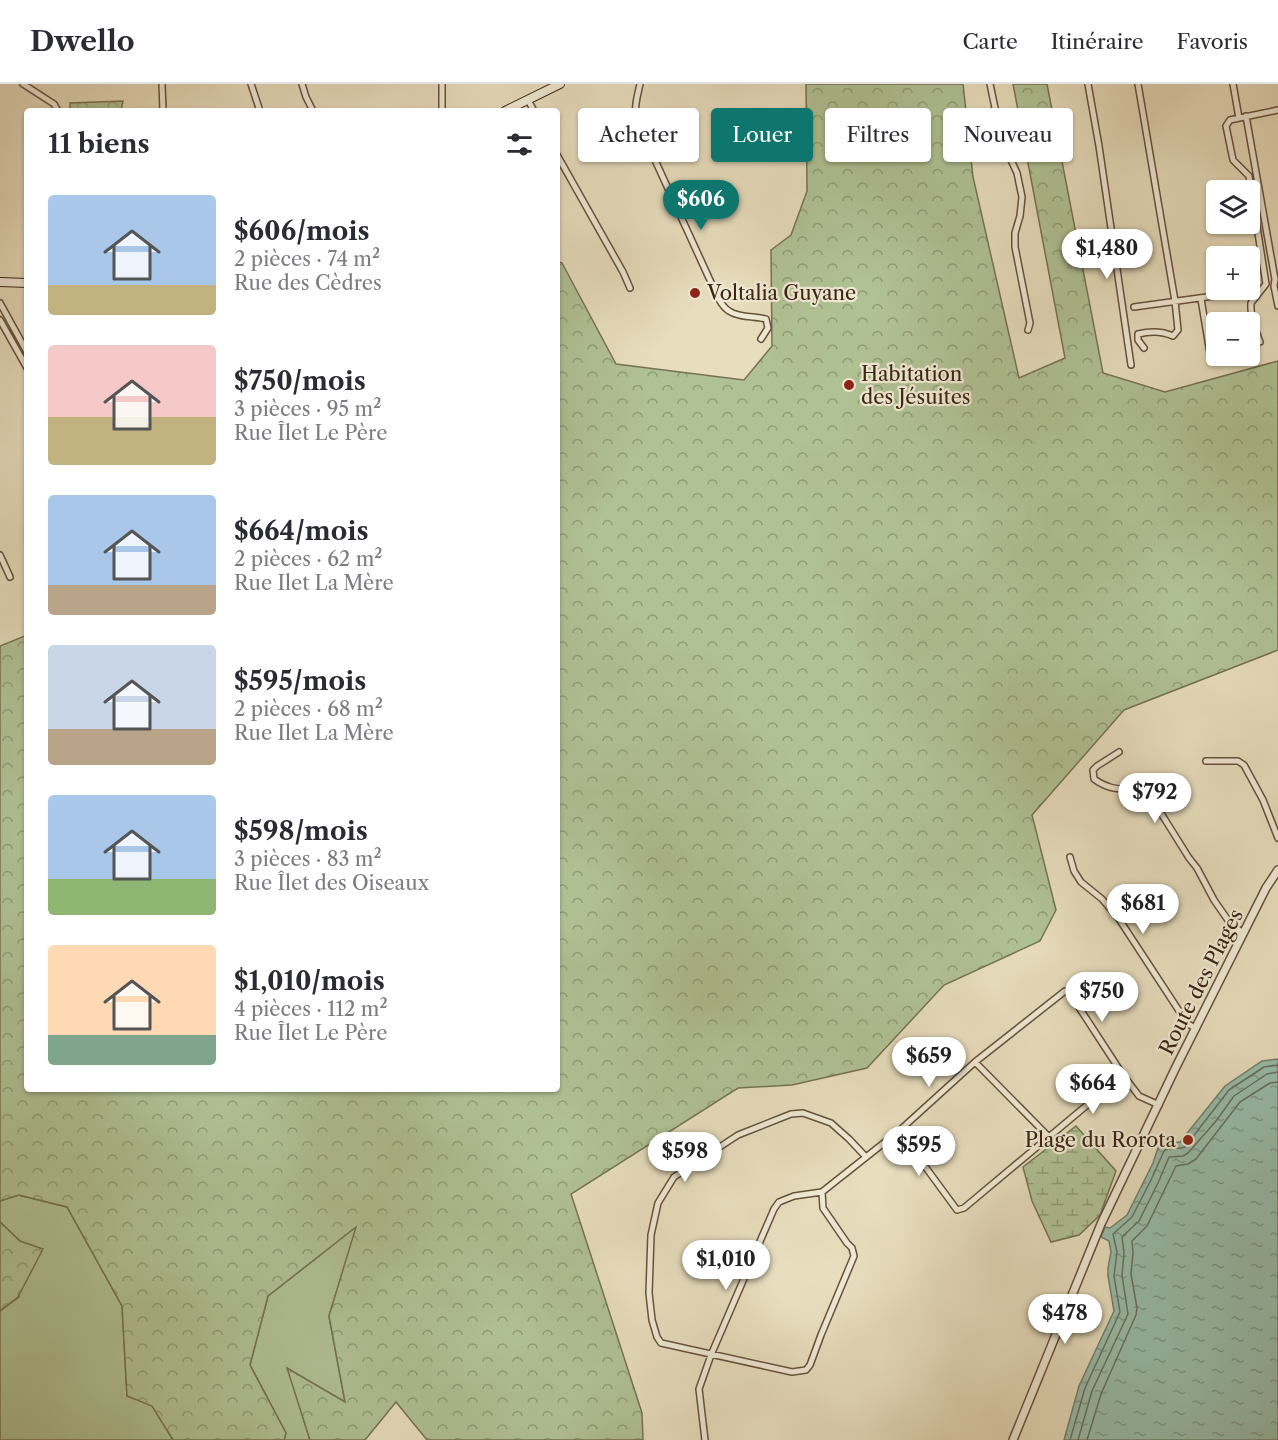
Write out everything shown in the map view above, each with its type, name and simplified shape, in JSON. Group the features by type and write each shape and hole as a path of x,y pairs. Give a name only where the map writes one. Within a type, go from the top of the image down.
{"main road":[{"path":"511,108 560,84"},
{"path":"0,282 24,283"}],"street":[{"path":"23,84 56,108"},
{"path":"162,84 163,108"},
{"path":"251,84 259,108"},
{"path":"302,84 312,108"},
{"path":"442,84 442,108"},
{"path":"640,84 634,114 709,278 721,302 729,311 766,319 768,328 761,339"},
{"path":"990,84 1004,151 1017,173 1022,197 1016,247 1030,323 1028,330"},
{"path":"1088,84 1131,365"},
{"path":"1138,84 1178,330 1173,336 1147,332 1138,334 1138,340 1144,348"},
{"path":"1233,84 1239,118"},
{"path":"528,100 532,108"},
{"path":"1251,312 1251,303 1266,284 1249,176 1233,160 1226,126 1230,120 1278,110"},
{"path":"1246,116 1277,280 1274,286 1278,306"},
{"path":"560,160 630,288"},
{"path":"1134,307 1206,298"},
{"path":"1201,299 1206,329"},
{"path":"0,303 24,347"},
{"path":"0,320 24,363"},
{"path":"0,555 10,577"},
{"path":"1119,752 1096,766 1093,770 1094,779 1104,786 1149,794 1197,868 1214,900 1232,926 1244,933"},
{"path":"1206,761 1238,761 1244,765 1263,800 1278,838"},
{"path":"1070,857 1074,872 1081,882 1102,899 1119,919 1187,1023 1196,1029"},
{"name":"Route des Plages","path":"1013,1440 1101,1224 1266,888 1278,870"},
{"path":"705,1440 699,1389 711,1355 779,1202 794,1196 822,1192 899,1131 975,1062 1065,991 1069,992 1139,1096 1159,1105"},
{"path":"975,1062 1049,1137"},
{"path":"899,1131 957,1210 964,1208 1123,1075"},
{"path":"822,1192 823,1208 852,1248 854,1256 806,1370 792,1372 661,1343 652,1320 649,1293 651,1235 658,1203 674,1177 738,1135 791,1114 803,1113 831,1122 866,1157"}],"green space":[{"path":"806,84 963,84 966,108 943,108 943,162 971,162 1019,378 1065,358 1028,162 1062,162 1103,373 1165,392 1278,361 1278,650 1124,710 1032,815 1056,910 1040,941 944,985 867,1068 792,1085 738,1088 571,1194 642,1413 643,1440 427,1440 396,1402 365,1440 310,1440 287,1368 345,1402 329,1316 356,1227 268,1296 250,1365 286,1433 284,1440 173,1440 152,1406 127,1396 122,1306 67,1207 19,1195 0,1201 0,646 24,636 24,1092 560,1092 560,262 616,364 744,380 772,346 771,250 791,235 807,191 807,162 813,162 813,108 806,108"},
{"path":"1013,84 1047,84 1052,108 1018,108"},
{"path":"123,101 122,108 70,108 70,103"},
{"path":"1076,1126 1116,1171 1100,1215 1079,1235 1051,1242 1032,1201 1023,1167"},
{"path":"18,1195 67,1207 122,1306 127,1396 152,1405 173,1440 0,1440 0,1311 19,1297 20,1241 0,1222 0,1201"},
{"path":"0,1222 20,1241 43,1249 18,1297 0,1311"},
{"path":"357,1226 329,1316 345,1402 288,1369 310,1440 284,1440 286,1433 250,1365 268,1296"}],"water":[{"path":"1278,1059 1278,1440 1064,1440 1079,1386 1114,1311 1108,1276 1111,1252 1109,1241 1101,1237 1105,1227 1110,1228 1127,1215 1158,1148 1164,1143 1180,1142 1225,1086 1262,1061"}],"place":[{"name":"Voltalia Guyane","path":"695,293"},
{"name":"Habitation des Jésuites","path":"849,385"},
{"name":"Plage du Rorota","path":"1188,1140"}]}
